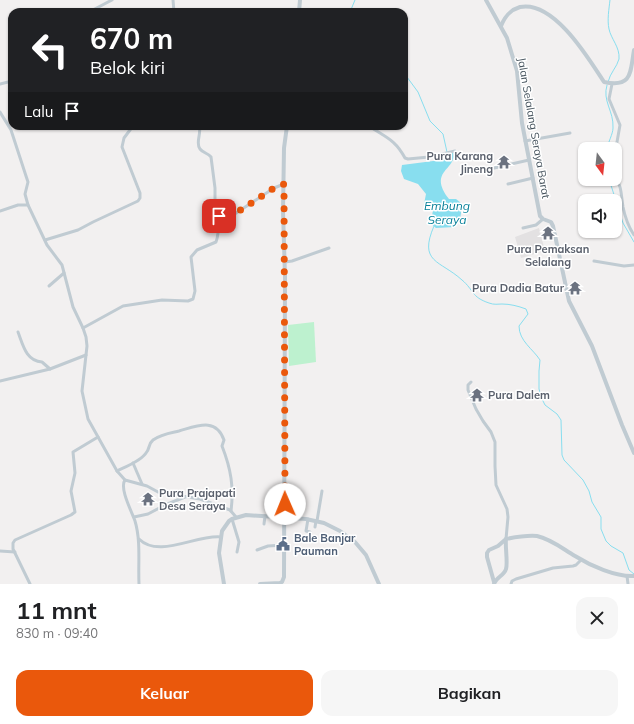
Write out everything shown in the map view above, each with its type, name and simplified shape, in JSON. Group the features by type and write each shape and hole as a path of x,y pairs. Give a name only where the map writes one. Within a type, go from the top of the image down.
{"street":[{"path":"94,8 112,0"},
{"name":"Jalan Selalang Seraya Barat","path":"486,0 507,38 517,71 522,123 540,216 551,222 553,226 568,298 592,346 634,453"},
{"path":"501,26 505,17 510,12 525,6 534,7 546,12 557,21 579,45 604,82 618,84 627,78 631,72 634,50"},
{"path":"495,15 498,17 505,17"},
{"path":"611,83 609,99 620,125 618,142"},
{"path":"0,112 8,124"},
{"path":"11,130 28,182 25,194 28,205 48,248 62,266 73,306 83,328 87,346 83,398 88,419 117,470 125,480 142,484 158,492 200,499 231,511"},
{"path":"45,240 78,230 138,201 140,198 140,193 122,147 124,138 130,130"},
{"path":"200,130 198,141 199,148 211,157 216,211 221,217 227,219"},
{"path":"260,584 275,584 284,580 284,148 286,130"},
{"path":"376,130 394,142 401,150 405,158 408,159 429,157 455,151"},
{"path":"525,141 570,133"},
{"path":"494,168 529,160"},
{"path":"508,184 533,178"},
{"path":"83,328 123,306 162,300 188,301 193,299 195,291 191,257 198,250 216,242 218,239 217,232 220,225 227,219 274,188 284,184"},
{"path":"621,186 623,208 634,234"},
{"path":"0,211 18,205 28,205"},
{"path":"523,228 536,225 543,219"},
{"path":"285,262 290,262 329,248"},
{"path":"594,261 624,266 634,265"},
{"path":"49,286 64,273"},
{"path":"18,332 25,351 31,358 42,362 50,369"},
{"path":"0,381 50,369 86,355"},
{"path":"471,382 467,387 468,390 480,417 491,432 495,442 496,485 507,509 508,517 506,539 506,568 504,573 494,583 487,553 489,550 498,546 506,539 525,536 538,537 550,541 581,560 620,575 634,576"},
{"path":"117,470 146,455 149,444 161,435 200,424 215,428 219,431 224,440 222,446 230,470 232,492 231,511 239,542 237,552"},
{"path":"30,584 15,552 13,543 15,540 75,512 71,491 75,474 73,452 98,437"},
{"path":"133,463 142,484"},
{"path":"125,480 123,484 129,506 134,517 139,539 139,584"},
{"path":"315,527 322,491"},
{"path":"134,517 148,514 165,505 186,497"},
{"path":"224,584 219,553 222,531 234,518 246,515 308,519 317,521 323,525 340,531 364,551 379,584"},
{"path":"264,524 265,516"},
{"path":"308,519 306,531 310,532"},
{"path":"139,539 146,545 156,546 184,544 208,537 221,537"},
{"path":"257,550 275,545 284,546"},
{"path":"0,550 15,552"},
{"path":"511,584 516,578 553,568 573,566 581,560"},
{"path":"627,576 628,584"}],"shaded area":[{"path":"539,228 545,251 521,258 515,237"}],"green space":[{"path":"314,322 316,362 289,366 288,325"}],"water":[{"name":"Embung Seraya","path":"453,152 451,163 442,176 441,182 449,199 456,199 461,203 461,216 455,227 436,228 430,223 433,210 431,207 424,204 426,194 418,184 404,179 401,171 402,165 441,160 447,157 448,153"}],"waterway":[{"path":"352,8 355,0"},
{"path":"608,82 619,59 617,47 608,26 610,0"},
{"path":"408,78 418,92 430,121 443,134 447,152"},
{"path":"607,85 606,96 613,122 612,133 609,142"},
{"path":"611,186 623,223 634,242"},
{"path":"434,226 429,247 430,254 439,264 454,273 476,296 483,301 493,304 517,306 526,309 528,314 519,326 521,336 540,360 539,389 542,399 545,405 557,414 561,420 562,455 564,460 583,480 589,491 592,502 601,517 601,529 606,541 611,546 623,553 629,570 634,574"}],"place":[{"name":"Pura Karang Jineng","path":"504,162"},
{"name":"Pura Pemaksan Selalang","path":"548,233"},
{"name":"Pura Dadia Batur","path":"575,288"},
{"name":"Pura Dalem","path":"477,395"},
{"name":"Pura Prajapati Desa Seraya","path":"148,499"},
{"name":"Bale Banjar Pauman","path":"283,544"}],"route":[{"path":"219,216 223,219 227,219 274,188 284,184 285,504"}]}
